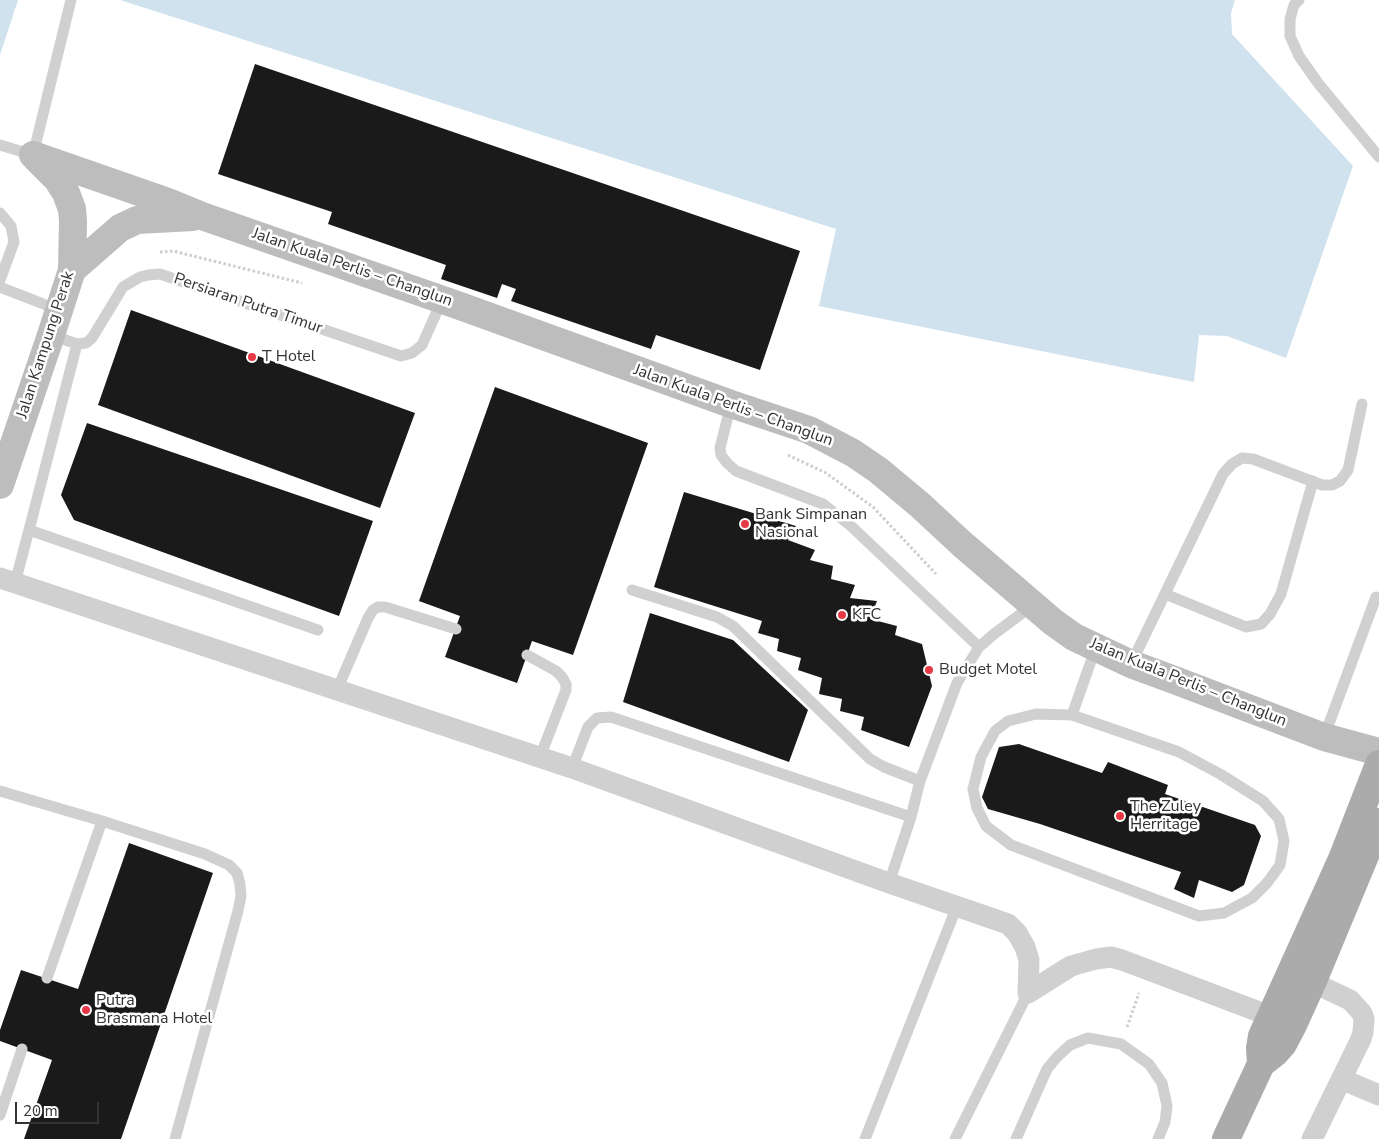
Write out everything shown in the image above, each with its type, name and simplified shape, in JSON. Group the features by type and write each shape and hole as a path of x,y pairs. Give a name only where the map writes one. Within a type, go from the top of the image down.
{"main road":[{"path":"1302,978 1342,859 1379,764"},
{"path":"1226,1139 1261,1064 1283,1044 1282,1020 1302,978 1349,895 1379,822"},
{"path":"1349,895 1379,864"}],"street":[{"name":"Jalan Kuala Perlis – Changlun","path":"33,155 731,404 809,430 853,453 878,470 1033,605 1074,637 1131,664 1324,737 1379,752"},
{"name":"Jalan Kampung Perak","path":"0,485 11,438 55,323 72,270 72,209 66,192 57,179 33,155"},
{"path":"72,270 120,228 137,220 202,216"},
{"path":"7,581 540,757 1008,924 1017,933 1025,946 1029,960 1028,993"},
{"path":"1028,993 1071,966 1111,957 1148,969 1282,1020"},
{"path":"1302,978 1350,1000 1362,1013 1364,1019 1361,1039 1312,1139"},
{"path":"1341,1079 1379,1095"}],"lane":[{"path":"0,145 33,155 71,0"},
{"path":"1300,0 1294,5 1290,19 1290,36 1299,56 1318,83 1379,157"},
{"path":"0,213 11,226 14,242 0,280"},
{"name":"Persiaran Putra Timur","path":"77,344 86,343 92,338 123,287 140,277 148,275 160,274 401,356 412,353 422,345 442,300"},
{"path":"0,287 55,323 77,344 29,530 7,581"},
{"path":"731,404 720,448 721,454 727,463 736,471 823,504 851,526 979,647"},
{"path":"1131,664 1223,474 1232,464 1242,458 1253,459 1322,485 1332,485 1340,481 1348,470 1362,404"},
{"path":"1165,594 1246,627 1261,624 1270,614 1281,594 1313,481"},
{"path":"29,530 318,630"},
{"path":"632,590 718,617 733,626 870,758 884,767 920,782"},
{"path":"1324,737 1376,597"},
{"path":"889,883 911,817 920,782 957,683 979,647 1033,605"},
{"path":"337,690 368,618 373,610 378,607 385,607 456,629"},
{"path":"1072,715 1096,647"},
{"path":"527,655 556,671 566,684 566,690 540,757"},
{"path":"1036,714 1072,715 1179,752 1220,774 1263,801 1279,819 1284,840 1280,865 1267,883 1252,898 1224,912 1199,916 1011,845 986,826 977,808 974,789 981,757 994,731 1008,720 1036,714"},
{"path":"572,768 588,727 597,718 611,717 911,817"},
{"path":"0,791 205,854 229,865 237,873 242,896 176,1139"},
{"path":"47,978 102,821"},
{"path":"865,1139 957,906"},
{"path":"955,1139 1028,993"},
{"path":"1016,1139 1047,1069 1070,1045 1088,1038 1121,1044 1149,1064 1162,1083 1167,1106 1166,1122 1158,1139"},
{"path":"0,1115 22,1049"}],"path":[{"path":"154,252 173,251 308,284"},
{"path":"1121,1044 1148,969"}],"water":[{"path":"0,0 18,0 0,55"},
{"path":"120,0 1235,0 1231,13 1232,34 1353,166 1286,358 1227,336 1199,335 1194,382 819,306 836,229"}],"building":[{"path":"255,64 800,251 760,370 656,335 651,349 511,301 516,289 502,284 497,298 441,279 446,265 328,224 332,212 218,174"},
{"path":"131,310 415,413 380,508 98,405"},
{"path":"495,387 648,443 573,655 532,641 517,683 445,657 460,616 419,601"},
{"path":"87,423 373,521 339,616 74,520 61,495"},
{"path":"684,492 796,526 788,540 815,550 810,560 833,566 831,579 855,585 850,598 877,601 870,619 897,626 895,635 922,644 932,686 909,747 861,730 864,717 840,711 842,699 819,694 822,678 798,670 801,658 777,651 779,639 758,633 762,621 654,587"},
{"path":"650,613 733,640 808,710 789,762 623,702"},
{"path":"1019,744 1102,773 1108,762 1168,785 1165,794 1255,825 1261,836 1244,885 1232,892 1199,880 1194,898 1174,889 1181,872 1040,824 988,809 982,797 999,747"},
{"name":"Putra Brasmana Hotel","path":"129,843 213,873 121,1139 24,1139 52,1060 0,1041 0,1030 21,970 78,989"}],"place":[{"name":"T Hotel","path":"252,357"},
{"name":"Bank Simpanan Nasional","path":"745,524"},
{"name":"KFC","path":"842,615"},
{"name":"Budget Motel","path":"929,670"},
{"name":"The Zuley Herritage","path":"1120,816"},
{"name":"Putra Brasmana Hotel","path":"86,1010"}]}
